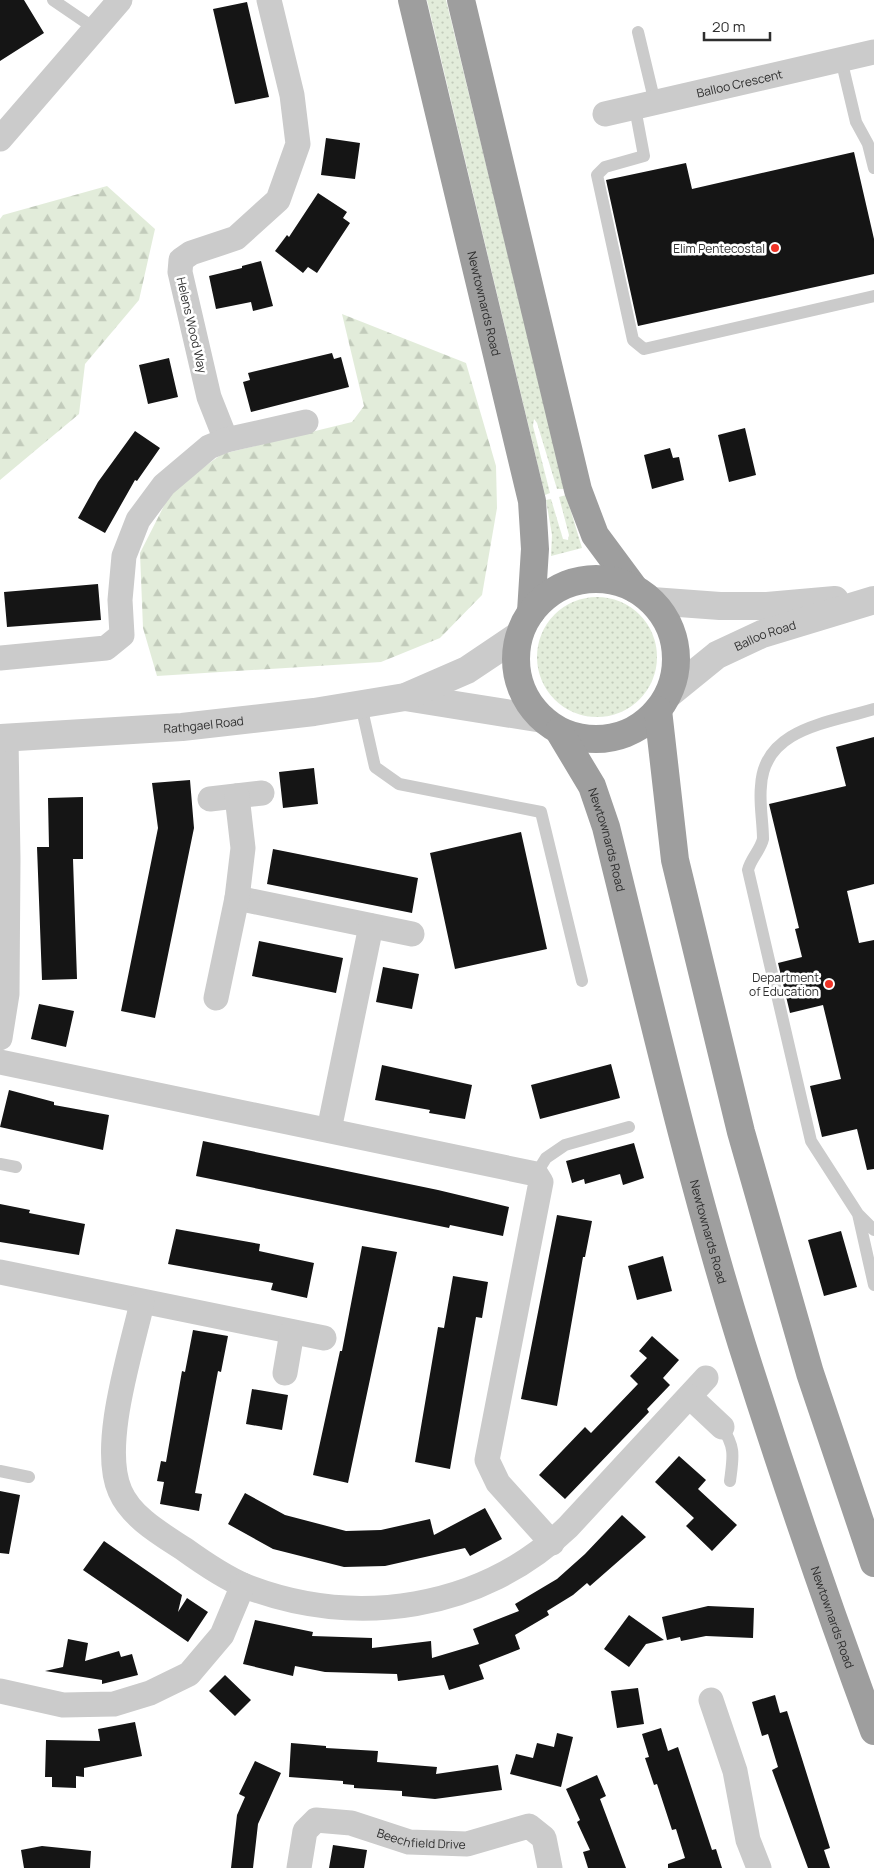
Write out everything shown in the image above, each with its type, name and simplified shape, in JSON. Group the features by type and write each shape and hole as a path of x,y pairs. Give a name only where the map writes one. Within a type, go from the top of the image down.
{"highway":[{"name":"Newtownards Road","path":"412,0 532,502 535,549 525,623"},
{"path":"461,0 578,490 595,535 643,595 665,617 673,636 676,657 675,676 663,702 638,728 613,738 585,739 551,725 529,704 520,686 516,660 525,623 547,595 568,584 590,579 606,580 643,595"},
{"path":"663,702 675,860 732,1096 810,1373 874,1563"},
{"name":"Newtownards Road","path":"551,725 592,786 606,827 686,1147 742,1344 810,1550 874,1731"}],"street":[{"path":"0,139 120,0"},
{"name":"Helens Wood Way","path":"226,440 209,397 180,272 181,260 191,252 236,238 278,200 298,144 292,95 269,0"},
{"name":"Balloo Crescent","path":"605,114 874,52"},
{"path":"0,658 106,648 122,636 120,600 124,556 138,520 164,485 209,447 226,440 306,422"},
{"name":"Balloo Road","path":"643,595 720,606 767,606 874,598"},
{"name":"Balloo Road","path":"663,702 717,655 762,634 874,598"},
{"name":"Rathgael Road","path":"3,738 182,727 361,706 405,697 467,670 525,623"},
{"name":"Rathgael Road","path":"405,697 551,725"},
{"path":"0,1038 7,994 8,859 3,738"},
{"path":"210,798 262,793"},
{"path":"216,998 238,898 243,848 237,796"},
{"path":"238,898 412,934"},
{"path":"329,1130 372,926"},
{"path":"0,1062 536,1174 541,1182 486,1460 498,1483 552,1543"},
{"path":"0,1272 142,1303 324,1338"},
{"path":"142,1303 112,1449 120,1491 131,1509 152,1527 197,1558 243,1585 284,1599 330,1607 386,1609 440,1600 498,1578 552,1543 706,1378"},
{"path":"285,1373 292,1332"},
{"path":"690,1397 722,1427"},
{"path":"0,1691 63,1705 114,1704 150,1693 189,1674 222,1635 243,1585"},
{"path":"711,1700 735,1771 748,1840 759,1868"},
{"name":"Beechfield Drive","path":"299,1868 305,1831 316,1820 351,1823 409,1842 467,1844 529,1826 544,1838 550,1868"}],"lane":[{"path":"53,0 94,28"},
{"path":"638,32 645,105 644,156 605,166 596,175 633,340 644,349 874,296"},
{"path":"841,59 856,122 868,144 874,168"},
{"path":"361,706 375,767 399,784 541,812 582,981"},
{"path":"874,709 792,734 781,742 770,755 763,770 760,786 763,839 761,846 752,858 748,870 811,1141 858,1214 874,1230"},
{"path":"536,1174 546,1158 565,1145 629,1127"},
{"path":"0,1164 16,1167"},
{"path":"858,1214 874,1284"},
{"path":"722,1427 730,1439 734,1452 730,1481"},
{"path":"0,1471 29,1477"}],"green space":[{"path":"427,0 446,0 565,489 557,489 537,423 534,419 533,426 550,493 545,495"},
{"path":"107,186 155,229 139,300 85,364 79,414 0,480 0,219 3,215"},
{"path":"342,314 466,363 496,466 497,508 482,595 440,638 381,662 157,676 143,628 140,553 172,490 222,454 352,422 364,406"},
{"path":"566,495 582,548 551,556 552,535 546,500 551,499 563,539 568,540 569,535 559,497"},
{"path":"597,597 609,598 620,602 630,607 639,615 647,624 652,634 656,645 656,669 652,680 647,690 639,699 630,707 620,712 609,716 597,717 585,716 574,712 564,707 555,699 547,690 542,680 538,669 537,657 538,645 542,634 547,624 555,615 564,607 574,602 585,598"}],"building":[{"path":"0,0 24,0 44,33 0,61"},
{"path":"247,2 269,97 235,104 213,9"},
{"path":"326,138 360,143 355,179 321,175"},
{"path":"854,152 874,239 874,274 638,326 606,180 686,163 692,189"},
{"path":"318,193 347,212 343,218 350,223 317,273 308,267 303,273 275,251 287,235 289,237"},
{"path":"261,261 273,306 253,311 251,302 216,309 209,276"},
{"path":"332,353 334,359 341,357 349,387 251,412 243,382 250,380 248,373"},
{"path":"169,358 178,397 148,404 139,365"},
{"path":"745,428 756,475 729,482 718,435"},
{"path":"135,431 160,448 137,481 135,480 105,533 78,518 98,482"},
{"path":"670,448 673,458 679,457 684,480 652,489 644,455"},
{"path":"98,584 101,620 7,627 4,592"},
{"name":"Department of Education","path":"874,737 874,884 847,891 859,943 874,940 874,1169 867,1170 857,1129 822,1137 810,1086 841,1079 823,1005 790,1013 778,963 802,957 795,929 799,928 769,804 846,786 836,747"},
{"path":"314,768 318,804 283,808 279,772"},
{"path":"190,780 194,828 155,1018 121,1011 158,828 152,783"},
{"path":"83,797 83,859 73,859 77,979 42,980 37,847 49,847 48,798"},
{"path":"521,832 547,949 455,969 430,853"},
{"path":"273,849 418,878 412,913 267,884"},
{"path":"259,941 343,958 336,993 252,976"},
{"path":"383,967 419,974 412,1009 376,1002"},
{"path":"39,1004 74,1011 66,1047 31,1039"},
{"path":"611,1064 620,1098 540,1119 531,1085"},
{"path":"382,1065 472,1085 465,1119 429,1113 430,1110 375,1100"},
{"path":"9,1090 54,1102 54,1105 109,1115 103,1150 0,1127"},
{"path":"203,1141 438,1190 509,1207 503,1236 450,1225 449,1228 196,1176"},
{"path":"634,1143 644,1178 623,1185 620,1174 585,1184 584,1179 572,1183 566,1161"},
{"path":"0,1204 30,1210 29,1213 85,1224 79,1255 0,1242"},
{"path":"557,1215 592,1221 585,1257 583,1257 557,1406 521,1399"},
{"path":"176,1229 260,1244 259,1251 314,1263 307,1298 271,1290 273,1283 168,1264"},
{"path":"841,1231 857,1287 824,1296 808,1240"},
{"path":"362,1246 397,1252 348,1483 313,1475 340,1351 342,1351"},
{"path":"663,1256 672,1291 637,1300 628,1266"},
{"path":"453,1276 488,1282 482,1318 476,1317 450,1469 415,1462 438,1327 444,1328"},
{"path":"193,1330 228,1336 221,1372 218,1371 195,1493 202,1494 199,1511 160,1504 164,1482 157,1481 161,1461 166,1462 182,1371 185,1372"},
{"path":"652,1336 679,1360 663,1378 670,1385 647,1409 649,1412 565,1499 539,1475 585,1427 591,1433 638,1384 630,1376 647,1358 639,1351"},
{"path":"252,1389 288,1395 282,1430 246,1424"},
{"path":"679,1456 706,1480 698,1489 737,1525 712,1551 686,1526 694,1518 655,1482"},
{"path":"0,1491 20,1495 9,1554 0,1553"},
{"path":"245,1493 285,1515 346,1531 381,1530 430,1519 434,1535 485,1508 502,1539 470,1556 465,1548 385,1566 344,1567 273,1549 228,1524"},
{"path":"622,1515 646,1537 590,1586 587,1583 573,1595 547,1611 549,1615 515,1635 520,1649 479,1665 484,1679 449,1690 444,1675 398,1681 397,1674 325,1672 295,1666 293,1676 243,1664 255,1620 313,1632 312,1636 372,1638 372,1648 431,1641 432,1658 479,1644 473,1629 519,1611 515,1604 557,1579 585,1554"},
{"path":"104,1541 182,1595 178,1612 187,1598 208,1612 188,1642 83,1570"},
{"path":"708,1606 754,1608 753,1638 706,1636 681,1641 680,1637 667,1640 662,1617"},
{"path":"629,1615 664,1640 646,1644 629,1667 604,1649"},
{"path":"68,1639 88,1643 85,1661 119,1651 121,1657 132,1654 138,1675 102,1684 102,1680 45,1671 63,1667"},
{"path":"225,1675 251,1700 235,1716 209,1691"},
{"path":"638,1688 644,1724 617,1728 611,1691"},
{"path":"775,1695 780,1713 787,1711 830,1848 824,1850 830,1868 808,1868 772,1770 778,1767 768,1734 762,1736 752,1702"},
{"path":"135,1722 142,1756 84,1768 84,1777 76,1776 76,1788 52,1787 52,1777 45,1777 46,1740 100,1741 98,1729"},
{"path":"661,1728 668,1751 678,1747 712,1850 716,1849 722,1868 668,1868 668,1864 685,1858 676,1829 672,1830 657,1784 654,1785 645,1758 649,1757 642,1734"},
{"path":"557,1733 573,1737 561,1787 510,1774 516,1754 533,1758 537,1743 554,1747"},
{"path":"291,1743 326,1746 326,1748 378,1751 377,1762 437,1767 436,1774 498,1765 502,1790 435,1799 402,1796 402,1791 354,1788 354,1785 343,1784 343,1781 289,1777"},
{"path":"255,1761 281,1773 258,1824 253,1868 231,1868 237,1815 245,1797 239,1794"},
{"path":"597,1775 606,1796 600,1799 626,1868 588,1868 583,1852 590,1850 577,1822 580,1820 566,1789"},
{"path":"333,1845 367,1850 364,1868 329,1868"},
{"path":"42,1846 91,1851 90,1868 24,1868 21,1850"}],"place":[{"name":"Elim Pentecostal","path":"775,248"},
{"name":"Department of Education","path":"829,984"}]}
